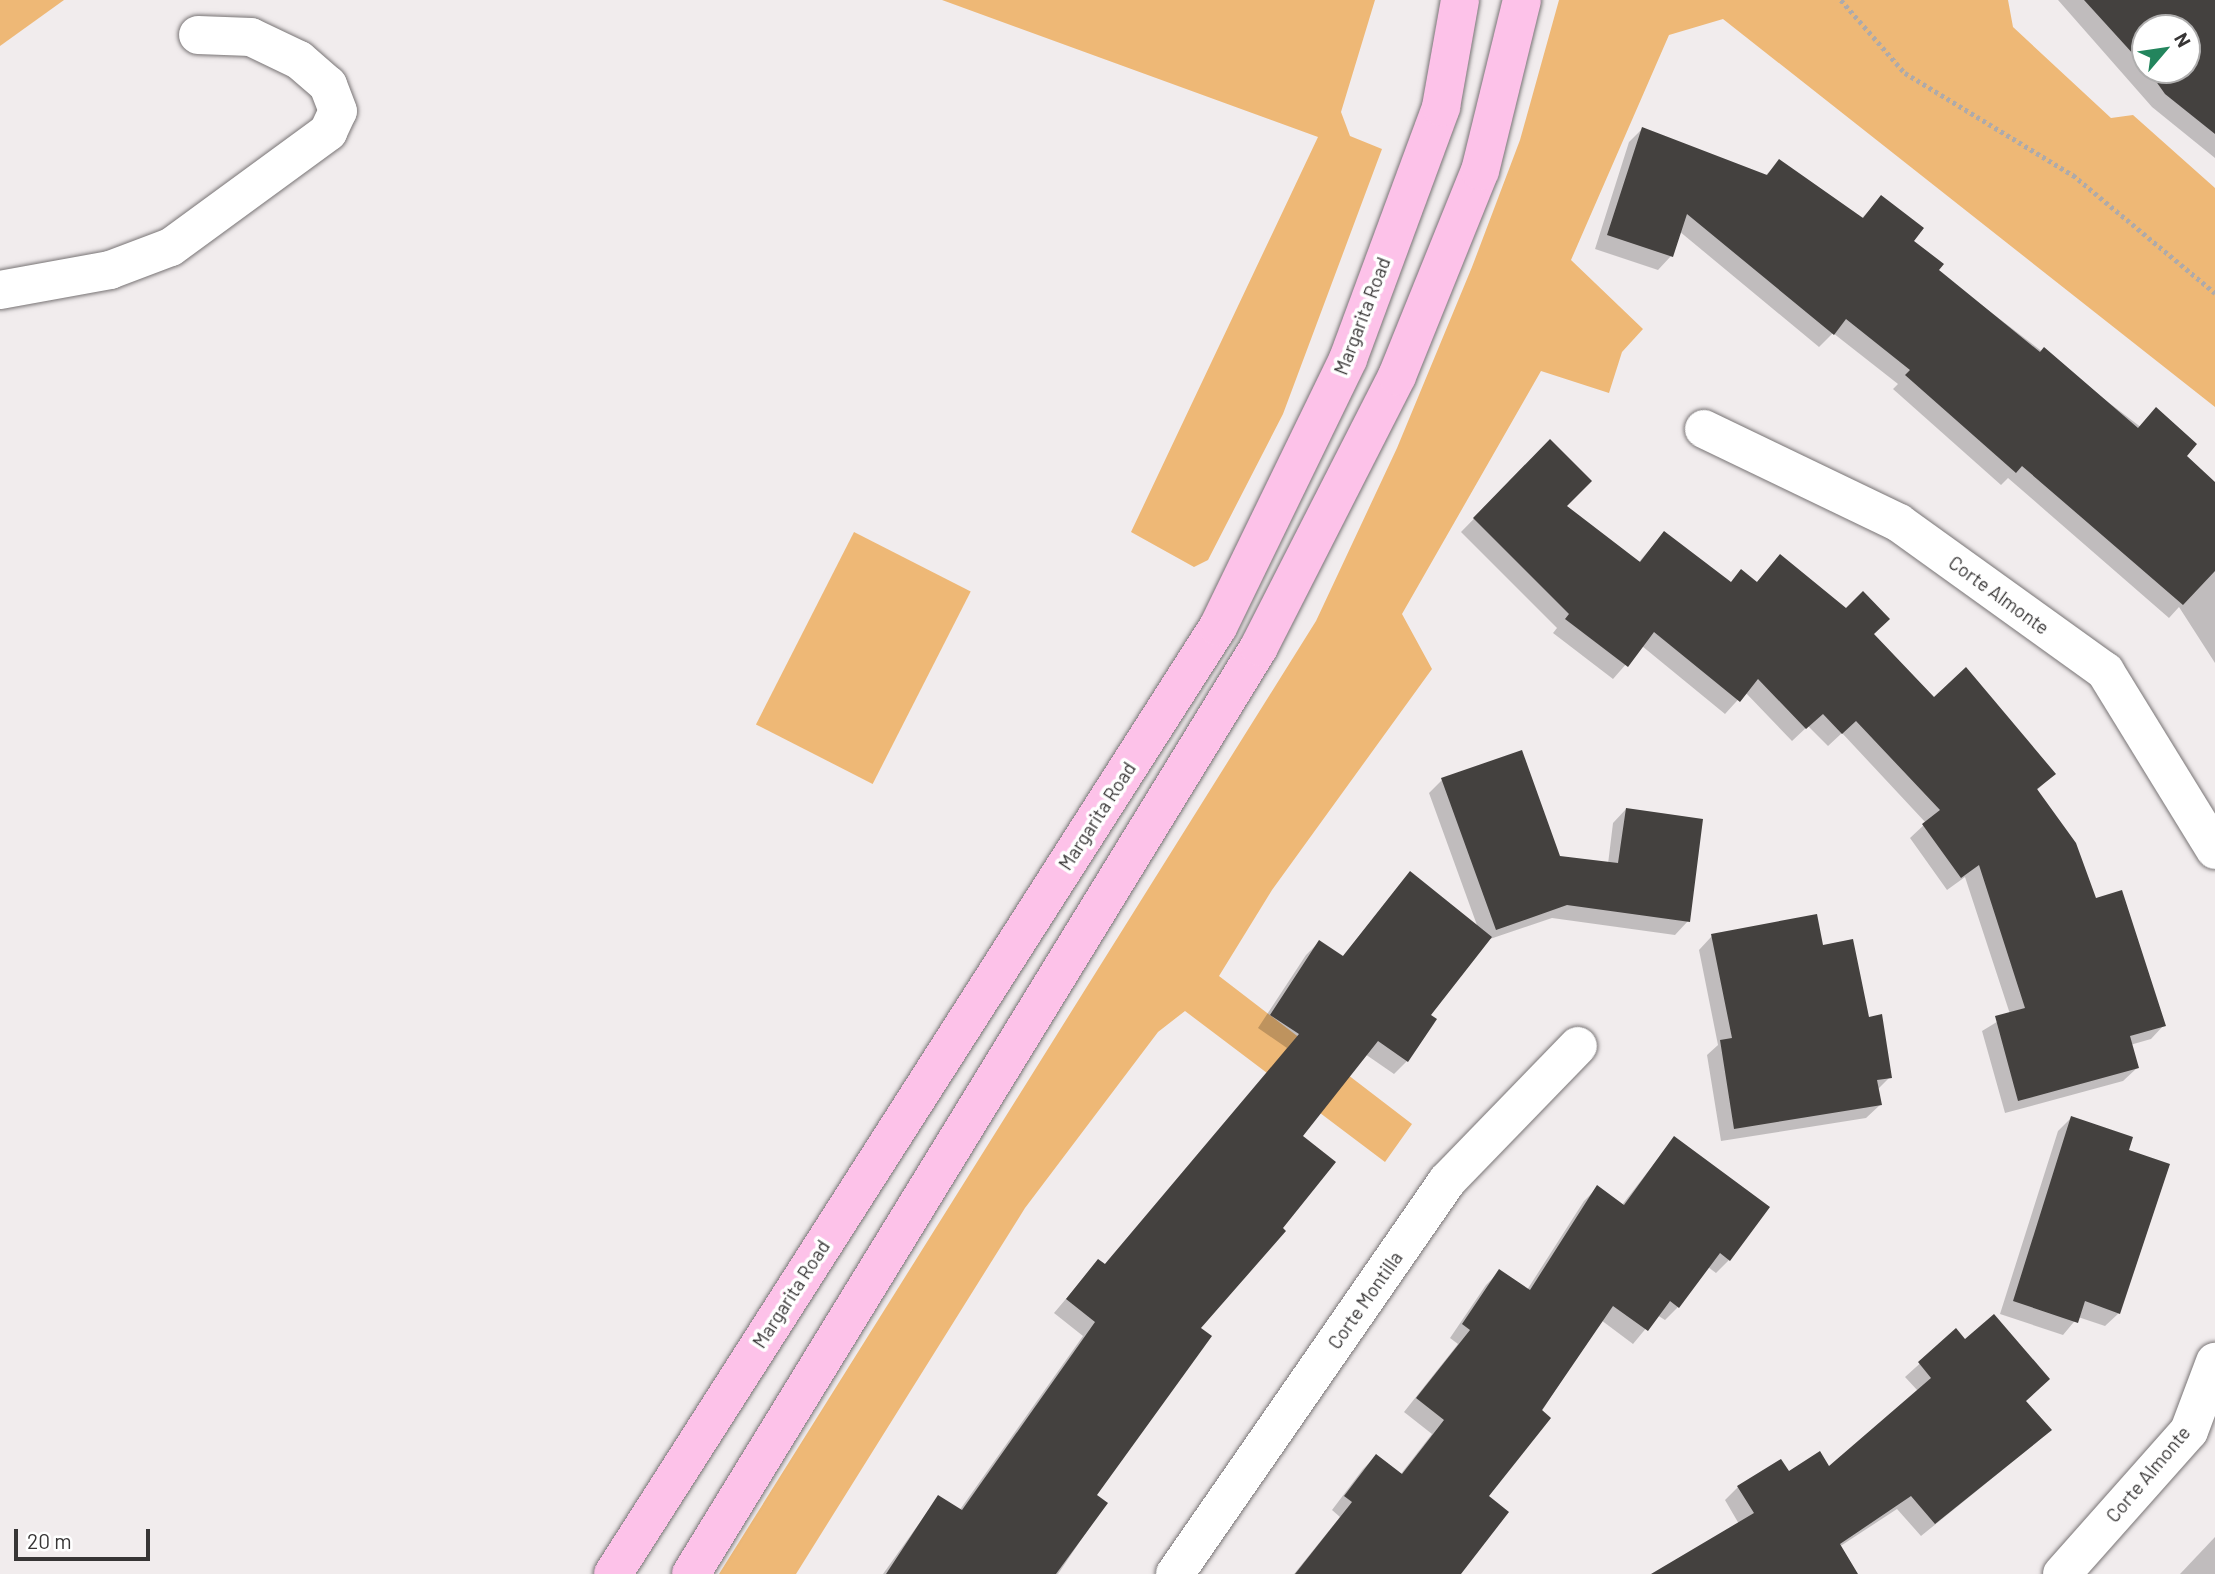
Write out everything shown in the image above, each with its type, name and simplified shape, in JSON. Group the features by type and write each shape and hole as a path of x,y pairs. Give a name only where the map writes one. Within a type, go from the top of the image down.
{"main road":[{"name":"Margarita Road","path":"613,1574 1218,627 1348,359 1441,107 1460,0"},
{"path":"691,1574 1259,648 1408,351 1480,171 1522,0"}],"street":[{"path":"0,290 110,270 171,247 328,132 338,111 328,85 299,60 251,37 198,35"},
{"name":"Corte Almonte","path":"1704,429 1899,523 2105,671 2215,850"},
{"name":"Corte Montilla","path":"1175,1574 1447,1181 1578,1046"},
{"name":"Corte Almonte","path":"2062,1574 2189,1431 2215,1362"}],"path":[{"path":"1841,0 1905,73 2073,175 2215,293"}],"shaded area":[{"path":"0,0 64,0 0,46"},
{"path":"942,0 1375,0 1341,112 1350,136 1382,149 1283,414 1208,560 1194,567 1131,532 1318,137"},
{"path":"1559,0 2008,0 2013,27 2111,118 2133,115 2215,188 2215,407 1723,19 1669,35 1571,260 1643,329 1622,352 1609,393 1541,371 1402,614 1432,669 1272,890 1219,976 1412,1124 1385,1162 1185,1011 1158,1032 1025,1208 796,1574 719,1574 1316,621 1397,448 1472,267 1520,140"},
{"path":"854,532 971,591 873,784 756,724"}],"building":[{"path":"2084,0 2215,0 2215,134 2165,94 2158,84 2201,84 2201,14 2131,14 2131,52"},
{"path":"1642,127 1767,175 1779,159 1863,218 1881,195 1924,228 1914,241 1944,264 1939,270 2040,352 2044,347 2138,428 2156,407 2197,444 2187,456 2215,482 2215,571 2183,605 2022,466 2016,473 1905,375 1910,370 1846,319 1834,335 1687,214 1673,257 1607,235"},
{"path":"1550,439 1592,481 1567,506 1640,562 1664,531 1731,582 1741,569 1757,582 1780,554 1846,608 1863,591 1890,619 1874,634 1934,697 1966,667 2056,774 2037,789 2076,843 2096,898 2122,890 2166,1026 2130,1036 2139,1068 2018,1101 1995,1016 2025,1008 1979,865 1961,878 1922,824 1940,810 1856,721 1842,734 1823,714 1806,729 1758,679 1740,702 1654,632 1628,667 1565,619 1569,614 1473,518"},
{"path":"1522,750 1560,856 1618,863 1626,808 1703,819 1690,922 1567,905 1496,930 1441,778"},
{"path":"1410,871 1492,937 1431,1015 1437,1019 1408,1062 1378,1041 1303,1136 1336,1162 1283,1228 1286,1231 1201,1328 1212,1336 1097,1495 1108,1503 1056,1574 886,1574 938,1495 962,1510 1095,1322 1066,1299 1098,1259 1105,1264 1299,1034 1270,1015 1319,940 1343,956"},
{"path":"1817,914 1823,945 1853,939 1869,1017 1882,1014 1892,1078 1877,1080 1882,1105 1734,1129 1720,1040 1732,1038 1711,934"},
{"path":"2071,1116 2133,1137 2129,1150 2170,1164 2120,1314 2085,1301 2078,1323 2013,1301"},
{"path":"1674,1136 1770,1207 1730,1261 1720,1253 1679,1308 1670,1301 1648,1331 1613,1306 1542,1410 1551,1418 1489,1496 1509,1512 1461,1574 1295,1574 1352,1502 1344,1496 1376,1454 1402,1474 1444,1420 1416,1398 1470,1330 1462,1324 1499,1269 1530,1290 1597,1185 1624,1205"},
{"path":"1994,1314 2050,1379 2026,1401 2052,1430 1935,1524 1911,1496 1840,1544 1858,1574 1651,1574 1754,1513 1737,1486 1781,1459 1789,1471 1820,1451 1829,1466 1931,1378 1918,1362 1956,1328 1965,1339"}]}
